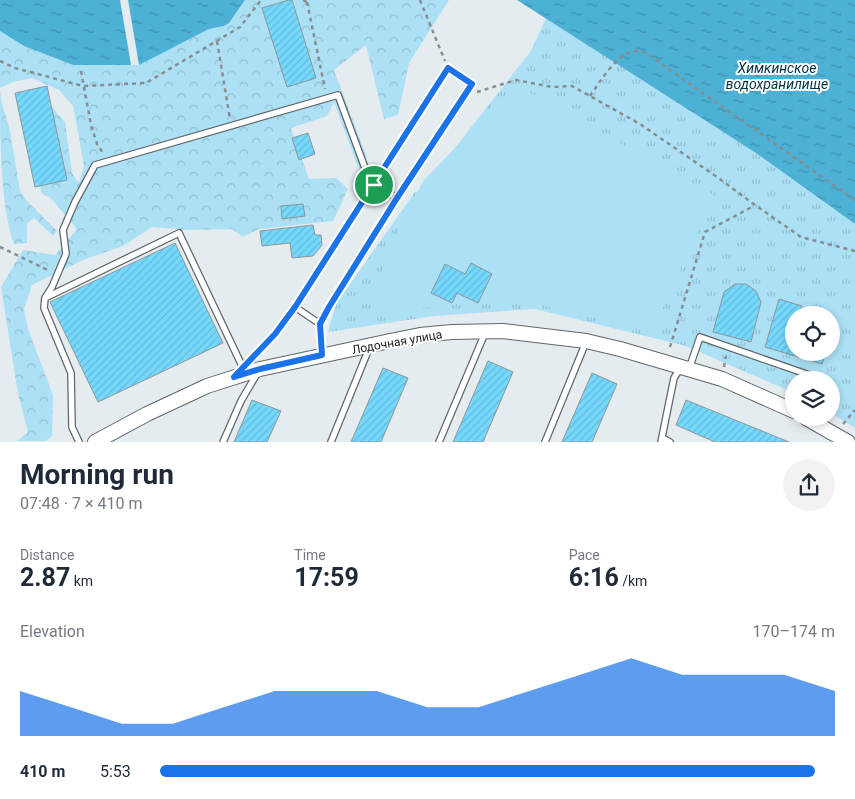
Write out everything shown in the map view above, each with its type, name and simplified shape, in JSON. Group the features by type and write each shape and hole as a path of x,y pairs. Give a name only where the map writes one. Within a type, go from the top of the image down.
{"street":[{"name":"Лодочная улица","path":"95,442 147,414 239,372 420,335 452,332 503,331 586,341 685,368 749,390 785,407"},
{"path":"822,426 841,436"}],"lane":[{"path":"44,298 179,233 239,372 275,334 295,307 448,68 472,84 397,198 329,307 320,324 322,355"},
{"path":"79,442 72,426 71,373 44,308 44,298 52,288 66,254 63,230 75,202 95,165 338,95 365,168 374,185 397,198"},
{"path":"295,307 320,324"},
{"path":"439,442 485,332"},
{"path":"670,442 662,440 674,378 685,368 700,337 797,371"},
{"path":"545,442 586,341"},
{"path":"331,442 371,346"},
{"path":"223,442 240,401 260,369"}],"path":[{"path":"0,61 15,68 83,86 146,83 240,27 261,0"},
{"path":"303,0 308,1 327,98"},
{"path":"420,0 448,68"},
{"path":"217,41 231,125"},
{"path":"590,96 619,59 632,52 640,51 650,56 855,200"},
{"path":"81,71 97,144 108,161"},
{"path":"464,96 516,80 552,87 572,86 640,124 802,237 855,251"},
{"path":"670,347 705,232 754,205"},
{"path":"0,247 57,275"},
{"path":"841,436 855,410"}],"green space":[{"path":"245,0 449,0 409,63 398,115 384,119 366,45 334,70 367,158 361,175 334,102 327,116 291,128 309,179 336,178 348,189 333,221 259,229 243,237 232,229 190,230 152,227 123,246 83,260 32,285 24,309 28,329 53,395 52,436 46,441 17,441 28,432 18,394 1,287 23,250 55,255 77,229 51,198 41,193 45,99 65,122 72,173 79,183 84,165 73,106 59,90 32,78 13,82 0,88 0,31 24,46 73,65 139,64 209,29 229,23"},
{"path":"546,18 756,153 855,224 855,428 840,419 840,371 785,371 785,389 686,346 535,309 434,316 328,332 336,304 415,192 421,191 531,51"},
{"path":"516,85 714,195 652,332 533,303 446,304 373,318 372,309 387,257 405,215 424,180"},
{"path":"0,90 10,130 20,191 28,202 57,231 53,236 34,218 27,223 27,243 14,244 9,228 3,190"}],"water":[{"path":"0,0 245,0 229,23 209,29 139,65 73,65 24,46 0,31"},
{"name":"Химкинское водохранилище","path":"517,0 855,0 855,224 756,153"}],"pier":[{"path":"120,0 128,0 139,65 131,65"}],"building":[{"path":"292,0 316,78 287,87 262,8"},
{"path":"47,86 67,180 35,187 15,93"},
{"path":"308,133 315,154 299,160 292,138"},
{"path":"303,204 305,216 282,219 281,206"},
{"path":"313,225 315,235 321,235 322,245 313,256 292,258 290,243 262,246 260,231"},
{"path":"175,243 223,343 98,402 50,302"},
{"path":"471,263 492,274 478,303 457,293 452,303 431,293 445,264 465,274"},
{"path":"735,284 746,284 756,291 761,302 751,342 713,332 724,292"},
{"path":"779,299 802,306 785,306 785,353 765,347"},
{"path":"488,361 513,372 483,442 453,442"},
{"path":"812,361 823,361 822,364"},
{"path":"383,368 408,378 381,442 351,442"},
{"path":"592,373 617,384 592,442 562,442"},
{"path":"252,400 281,411 267,442 234,442"},
{"path":"686,400 789,442 715,442 676,425"}],"route":[{"path":"448,68 472,84 397,198 329,307 320,324 322,355 234,377 275,334 295,307 374,185 448,68"}]}
